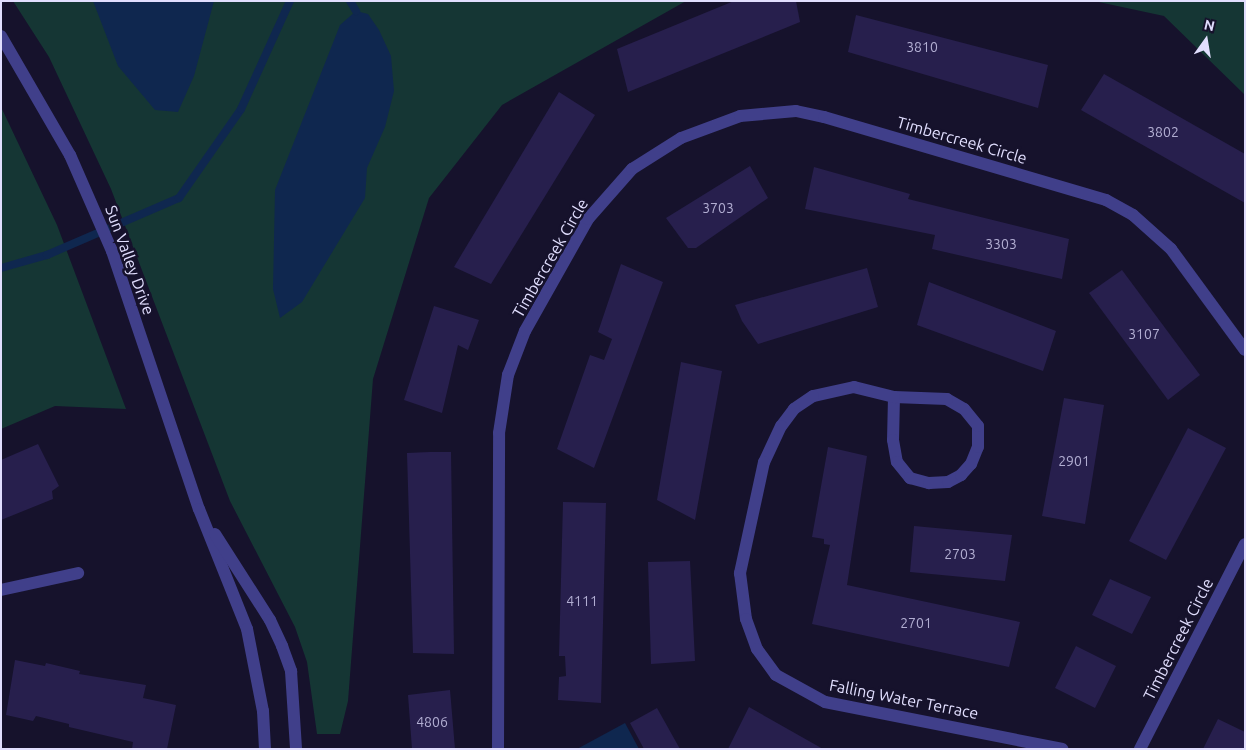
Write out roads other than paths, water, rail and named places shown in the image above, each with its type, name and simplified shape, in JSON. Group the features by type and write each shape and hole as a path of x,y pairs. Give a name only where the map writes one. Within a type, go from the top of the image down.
{"street":[{"name":"Sun Valley Drive","path":"1,36 44,106 101,224 198,509 247,629 263,711 265,749"},
{"name":"Timbercreek Circle","path":"498,749 499,433 508,375 525,331 588,219 632,169 681,138 740,116 796,111 824,116 1106,200 1133,215 1172,249 1245,350"},
{"name":"Falling Water Terrace","path":"894,397 894,440 897,462 910,478 929,483 948,482 961,476 971,464 978,447 978,426 964,409 947,399 894,397 854,387 833,389 813,396 794,409 781,426 764,462 740,573 746,619 757,649 776,675 825,702 1062,749"},
{"name":"Sun Valley Drive","path":"198,509 270,620 282,646 291,671 296,749"},
{"name":"Timbercreek Circle","path":"1140,749 1245,544"},
{"path":"1,590 78,573"}],"water":[{"path":"93,1 214,1 194,76 178,112 155,110 118,66"},
{"path":"356,11 368,14 379,30 391,56 394,91 385,127 367,168 365,198 302,302 280,318 273,289 275,190 340,25"},
{"path":"625,723 639,749 577,749"}],"waterway":[{"path":"1,268 47,255 179,198 241,109 290,1"},
{"path":"350,1 356,11"}]}
